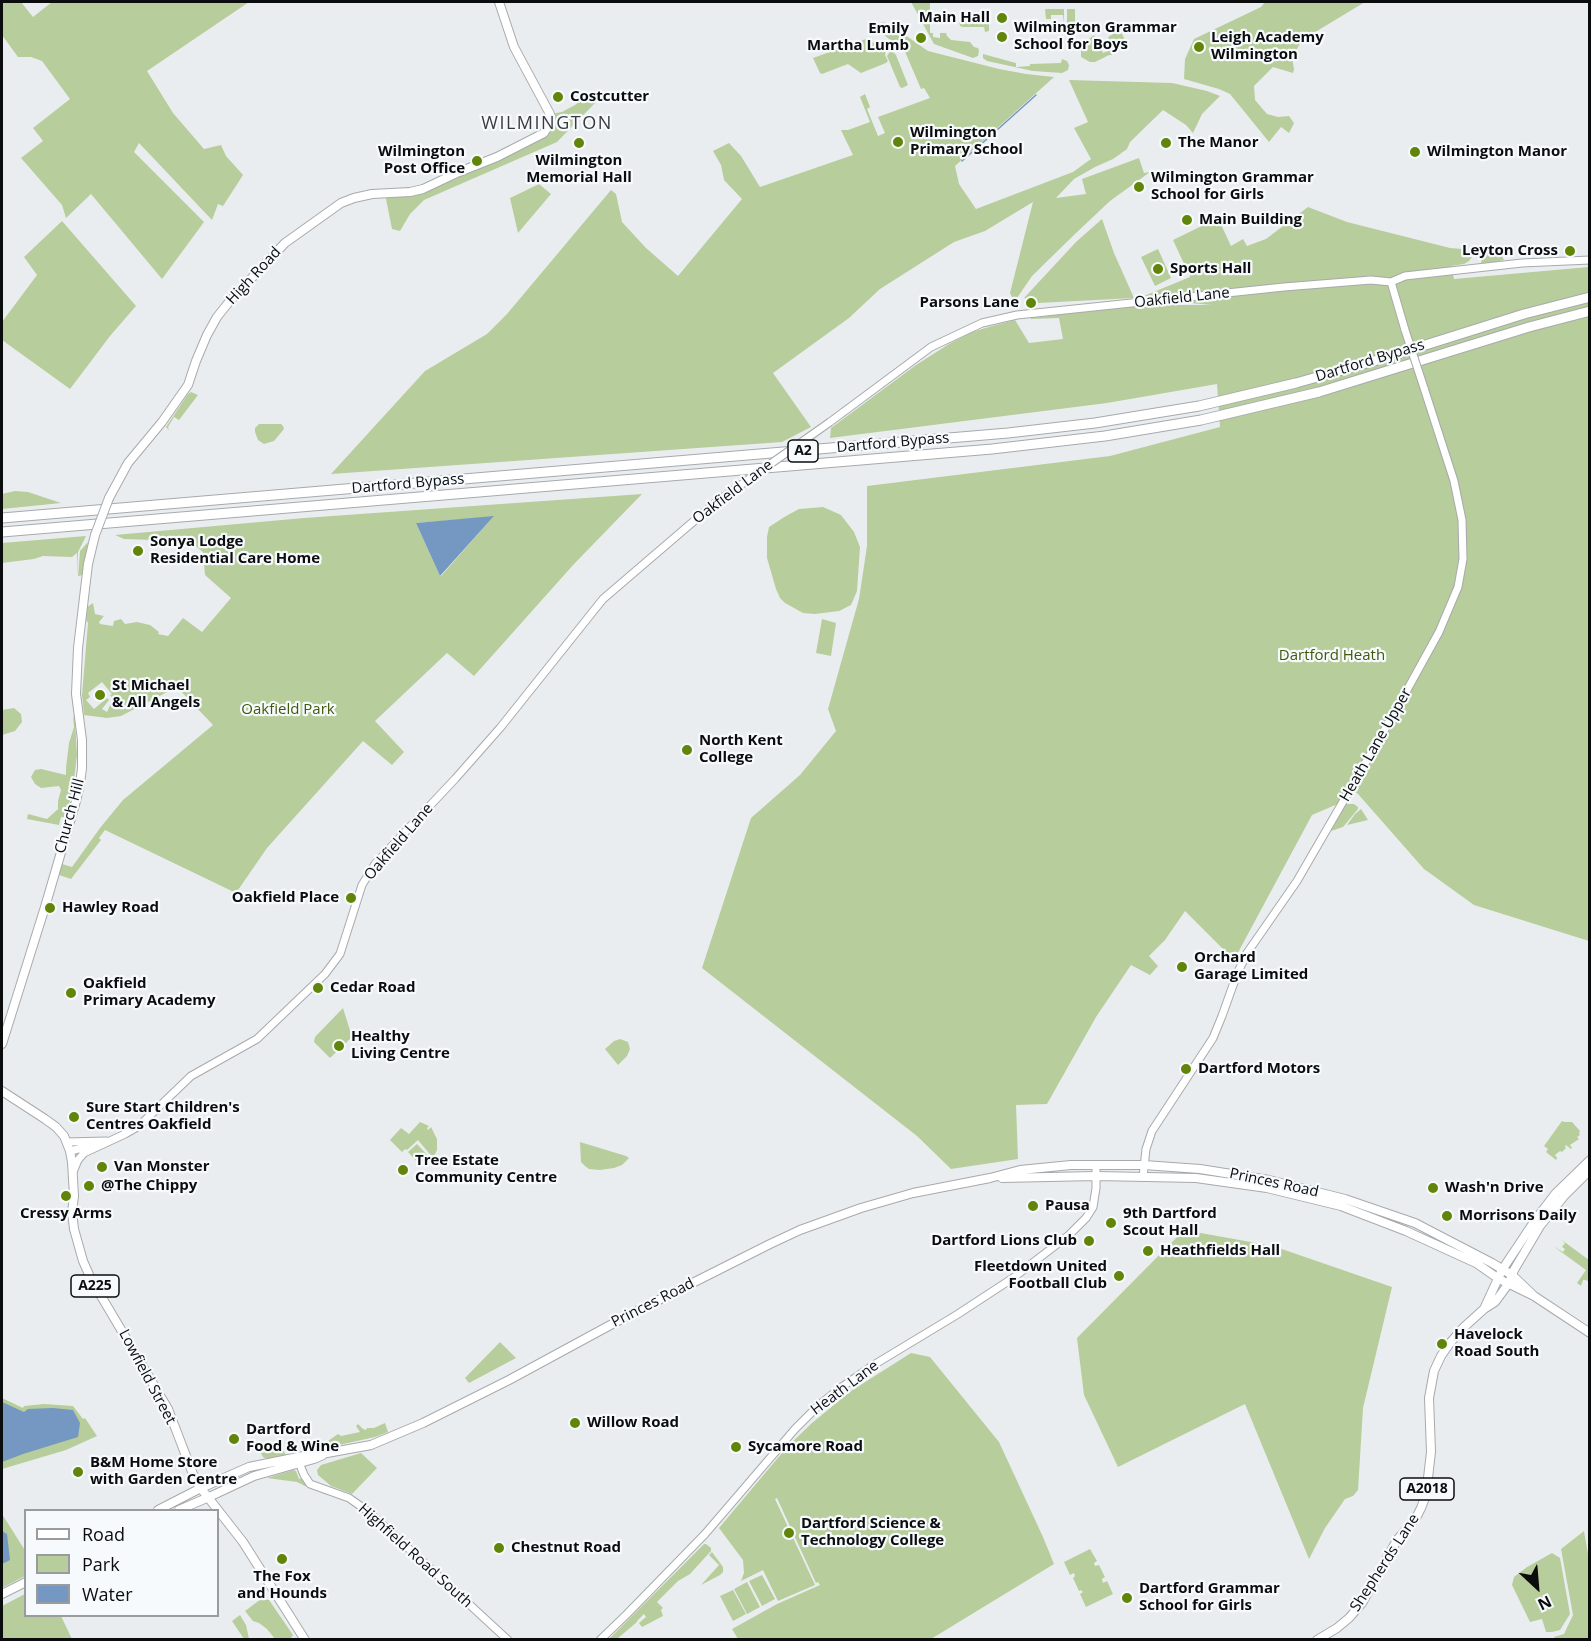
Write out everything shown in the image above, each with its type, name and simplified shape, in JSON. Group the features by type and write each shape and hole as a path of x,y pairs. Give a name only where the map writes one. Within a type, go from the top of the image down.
{"highway":[{"name":"Dartford Bypass","path":"2,518 1008,434 1095,423 1199,406 1296,383 1524,314 1590,297"},
{"name":"Dartford Bypass","path":"2,532 992,449 1106,436 1201,420 1309,394 1529,327 1590,311"}],"main road":[{"name":"High Road","path":"86,579 95,535 109,498 128,463 162,422 188,385 207,335 218,317 229,302 285,243 341,202 372,194 423,189 497,157 544,133 550,123 550,114 514,47 499,2"},
{"name":"Church Hill","path":"2,1044 45,907 80,784 82,740 76,672 86,579"},
{"name":"A225","path":"2,1091 56,1127 67,1142 73,1172"},
{"name":"Shepherds Lane","path":"1484,1309 1500,1275 1542,1210 1590,1160"},
{"name":"Princes Road","path":"182,1509 254,1476 327,1453 371,1445 423,1423 509,1380 627,1316 800,1230 903,1196 1020,1170 1096,1165 1144,1165 1200,1169 1269,1180 1345,1199 1415,1222 1492,1263 1500,1275"},
{"name":"Shepherds Lane","path":"1317,1640 1337,1628 1362,1603 1397,1540 1416,1518 1421,1508 1430,1474 1429,1398 1434,1371 1441,1356 1450,1343 1484,1309 1495,1302 1540,1226 1564,1196 1590,1170"},
{"name":"Lowfield Street","path":"73,1172 74,1229 90,1277 168,1409 193,1476 218,1509"},
{"name":"Princes Road","path":"990,1178 1096,1176 1196,1178 1267,1188 1341,1206 1406,1231 1510,1279 1590,1333"},
{"name":"Princes Road","path":"160,1509 249,1467 302,1460"},
{"name":"Lowfield Street","path":"219,1510 243,1542 305,1640"},
{"path":"2,1594 24,1583"}],"street":[{"name":"Oakfield Lane","path":"73,1172 81,1156 140,1126 191,1076 257,1039 326,974 340,954 362,885 375,864 443,793 603,599 715,503 931,347 982,323 1017,315 1284,287 1371,280 1391,282 1405,276 1522,263 1590,260"},
{"name":"Heath Lane Upper","path":"1143,1177 1146,1149 1152,1131 1213,1038 1247,953 1297,881 1352,788 1439,632 1458,587 1463,559 1462,529 1454,481 1391,282"},
{"name":"Oakfield Lane","path":"67,1142 111,1141"},
{"name":"Oakfield Lane","path":"70,1151 111,1141"},
{"name":"Heath Lane","path":"600,1640 705,1534 795,1429 818,1406 872,1366 1013,1278 1086,1218 1093,1207 1095,1198 1096,1165"},
{"name":"Highfield Road South","path":"302,1460 313,1485 349,1498 369,1512 508,1640"}],"green space":[{"path":"2,2 21,2 33,17 52,2 249,2 147,71 173,113 204,149 221,145 226,156 243,175 223,206 218,204 212,220 139,143 134,152 204,222 162,279 91,194 66,218 62,205 21,158 43,141 33,128 70,99 42,61 31,57 18,57 2,35"},
{"path":"911,2 930,2 930,33 933,33 933,37 940,38 940,33 946,33 951,40 970,42 978,48 978,56 973,58 934,44"},
{"path":"1265,2 1365,2 1302,40 1292,58 1293,73 1273,67 1254,86 1255,100 1267,114 1278,117 1289,116 1294,123 1289,133 1281,127 1269,142 1230,94 1184,79 1185,59 1194,39 1261,7"},
{"path":"1045,9 1064,9 1064,24 1063,15 1051,15 1051,19 1046,19"},
{"path":"1067,9 1075,9 1075,29 1067,25"},
{"path":"976,14 989,14 989,31 985,32 984,27 960,26 959,22 976,21"},
{"path":"882,22 889,24 928,51 999,69 1054,77 955,166 959,184 976,209 1073,172 1091,159 1074,128 1088,122 1069,80 1172,83 1220,96 1202,114 1193,133 1186,125 1163,110 1130,142 1127,149 1113,159 1074,179 1056,198 1086,194 1082,179 1139,158 1144,173 1150,172 1110,201 1075,234 1032,276 1017,298 1012,297 1010,293 1033,202 985,231 954,242 880,289 849,318 773,373 811,427 782,442 331,474 425,371 487,334 507,314 611,190 616,194 622,222 646,248 678,276 742,199 724,180 721,165 713,151 729,143 741,156 760,187 853,155 841,130 848,130 870,122 860,97 865,94 870,107 867,109 878,136 885,133 878,117 930,98 924,88 921,89 903,47 883,34 880,26"},
{"path":"1120,30 1125,43 1116,51 1108,37"},
{"path":"1094,35 1103,53 1110,50 1112,55 1090,62 1081,57 1081,51 1086,41"},
{"path":"866,39 887,48 885,55 888,61 886,63 861,73 848,64 820,73 813,58"},
{"path":"891,50 896,55 908,85 902,88 887,56"},
{"path":"983,54 1016,63 1016,67 1061,63 1062,59 1069,65 1068,70 1062,73 1033,71 987,61 983,58"},
{"path":"591,92 595,103 557,142 424,200 410,214 400,231 392,229 385,194 409,193 544,134 550,114 562,112"},
{"path":"539,184 551,194 518,233 510,198"},
{"name":"Dartford Heath","path":"1308,207 1347,222 1467,251 1472,257 1469,261 1451,266 1454,279 1589,267 1589,941 1474,905 1424,869 1358,794 1349,787 1340,803 1312,815 1234,960 1185,911 1165,940 1149,956 1158,966 1150,975 1131,965 1096,1017 1047,1104 1016,1105 1018,1159 951,1169 917,1136 702,968 751,818 800,775 836,731 828,709 859,599 867,546 867,486 1110,456 1220,427 1217,384 1107,403 830,438 831,428 916,365 972,332 1015,320 1029,343 1063,339 1059,318 1031,318 1141,305 1211,305 1139,298 1190,277 1190,266 1186,268 1173,240 1218,218 1231,246 1243,239 1247,246 1266,239"},
{"path":"1102,219 1134,298 1038,303 1024,298 1076,242"},
{"path":"62,221 136,306 70,389 2,340 2,322 37,275 24,257"},
{"path":"1158,249 1171,278 1155,286 1141,257"},
{"path":"1484,252 1501,254 1504,260 1482,265"},
{"path":"191,392 198,395 179,420 174,417 168,427 169,430 166,427"},
{"path":"259,424 281,424 284,429 274,441 264,444 258,440 255,432"},
{"path":"15,491 28,492 61,503 2,509 2,494"},
{"name":"Oakfield Park","path":"642,494 574,564 474,676 447,653 375,721 404,752 392,765 363,741 267,848 236,893 105,830 99,838 101,840 71,879 59,875 62,864 72,867 123,800 213,725 177,687 121,716 107,718 84,715 82,695 88,623 86,620 87,607 93,603 95,614 104,616 100,624 113,626 114,621 121,619 125,624 137,622 150,625 159,632 158,634 168,636 183,618 202,632 231,598 205,575 203,552 183,536 155,540 124,539 115,535 304,518","holes":["493,517 441,576 440,576 416,523","102,682 112,694 110,695 113,699 107,712 102,709 109,700 107,698 94,709 86,700 90,697 88,693"]},
{"path":"823,507 841,515 854,532 860,547 857,591 851,605 839,611 803,613 780,598 767,558 767,537 769,527 799,509"},
{"path":"86,536 78,552 77,576 77,553 72,557 43,556 2,563 2,543"},
{"path":"88,542 83,575 78,576 80,551"},
{"path":"822,619 836,623 831,656 816,653"},
{"path":"14,708 21,714 22,722 15,731 2,735 2,710"},
{"path":"73,715 77,755 73,788 66,817 61,817 59,825 27,819 28,814 47,819 58,809 61,790 59,786 41,788 31,777 35,770 41,769 66,775 69,743 74,727"},
{"path":"1354,804 1358,809 1343,827 1331,831 1345,805"},
{"path":"1361,809 1368,820 1347,825 1355,814"},
{"path":"343,1008 352,1037 330,1058 314,1042 315,1037"},
{"path":"620,1039 628,1042 630,1049 618,1065 605,1049"},
{"path":"1562,1121 1572,1122 1580,1131 1580,1135 1577,1137 1579,1139 1570,1145 1571,1149 1566,1145 1562,1152 1555,1155 1556,1160 1546,1152 1548,1149 1544,1146"},
{"path":"420,1122 429,1126 428,1130 431,1127 437,1139 437,1150 433,1158 418,1140 402,1152 390,1140 401,1128 409,1134"},
{"path":"580,1142 629,1158 622,1165 614,1168 589,1169 581,1162"},
{"path":"417,1144 429,1157 420,1165 408,1152"},
{"path":"1184,1230 1273,1246 1392,1287 1363,1408 1358,1490 1353,1496 1345,1499 1325,1528 1309,1559 1245,1404 1118,1467 1084,1395 1077,1338"},
{"path":"1559,1238 1589,1260 1589,1282 1583,1280 1581,1286 1577,1283 1586,1270 1553,1246 1563,1252 1565,1249 1562,1247 1565,1243"},
{"path":"500,1342 516,1358 469,1383 465,1378"},
{"path":"911,1353 930,1357 999,1442 1054,1564 931,1639 738,1639 732,1629 777,1604 820,1585 816,1583 777,1498 775,1499 815,1585 778,1601 763,1570 741,1581 744,1573 743,1560 719,1528 787,1447 812,1423 851,1391"},
{"path":"2,1398 23,1408 44,1404 73,1406 83,1419 85,1418 97,1436 66,1450 2,1469"},
{"path":"385,1423 388,1432 330,1447 328,1441 338,1434 341,1436 360,1432 356,1426 358,1424 366,1430"},
{"path":"282,1449 286,1455 267,1459 261,1453"},
{"path":"361,1453 377,1468 352,1494 331,1486 318,1475 317,1470 321,1465"},
{"path":"296,1471 299,1479 302,1478 307,1487 297,1482 267,1478"},
{"path":"2,1514 24,1549 24,1577 2,1588"},
{"path":"1584,1531 1589,1560 1589,1639 1554,1639 1564,1634 1573,1615 1561,1549"},
{"path":"704,1544 711,1548 711,1551 690,1574 678,1581 657,1602 663,1608 661,1610 663,1616 642,1627 639,1623 646,1617 644,1614 617,1639 609,1639"},
{"path":"1090,1549 1097,1561 1094,1563 1095,1566 1099,1565 1105,1577 1102,1579 1103,1583 1107,1581 1113,1594 1086,1607 1080,1594 1083,1592 1079,1591 1073,1578 1074,1573 1070,1575 1064,1562"},
{"path":"712,1552 723,1567 723,1572 701,1585 719,1565 709,1555"},
{"path":"1552,1553 1560,1558 1570,1614 1560,1630 1546,1632 1542,1619 1530,1622 1512,1585 1514,1577"},
{"path":"762,1575 775,1599 762,1606 749,1581"},
{"path":"747,1582 760,1607 747,1614 734,1589"},
{"path":"733,1590 746,1614 733,1621 720,1596"},
{"path":"24,1595 24,1617 61,1617 72,1639 2,1639 2,1606"},
{"path":"261,1599 269,1600 293,1635 291,1638 275,1639 267,1629 253,1621 245,1611"},
{"path":"240,1615 246,1625 249,1639 244,1639 232,1621"}],"water":[{"path":"494,516 440,576 416,523"},
{"path":"2,1402 24,1412 28,1409 73,1410 80,1423 78,1437 2,1462"},
{"path":"2,1531 7,1534 10,1560 2,1564"}],"waterway":[{"path":"997,130 1036,95"},
{"path":"962,161 996,131"}],"place":[{"name":"Main Hall","path":"1002,18"},
{"name":"Wilmington Grammar School for Boys","path":"1002,37"},
{"name":"Emily Martha Lumb","path":"921,38"},
{"name":"Leigh Academy Wilmington","path":"1199,47"},
{"name":"Costcutter","path":"558,97"},
{"name":"Wilmington Primary School","path":"898,142"},
{"name":"Wilmington Memorial Hall","path":"579,143"},
{"name":"The Manor","path":"1166,143"},
{"name":"Wilmington Manor","path":"1415,152"},
{"name":"Wilmington Post Office","path":"477,161"},
{"name":"Wilmington Grammar School for Girls","path":"1139,187"},
{"name":"Main Building","path":"1187,220"},
{"name":"Leyton Cross","path":"1570,251"},
{"name":"Sports Hall","path":"1158,269"},
{"name":"Parsons Lane","path":"1031,303"},
{"name":"Sonya Lodge Residential Care Home","path":"138,551"},
{"name":"St Michael & All Angels","path":"100,695"},
{"name":"North Kent College","path":"687,750"},
{"name":"Oakfield Place","path":"351,898"},
{"name":"Hawley Road","path":"50,908"},
{"name":"Orchard Garage Limited","path":"1182,967"},
{"name":"Cedar Road","path":"318,988"},
{"name":"Oakfield Primary Academy","path":"71,993"},
{"name":"Healthy Living Centre","path":"339,1046"},
{"name":"Dartford Motors","path":"1186,1069"},
{"name":"Sure Start Children's Centres Oakfield","path":"74,1117"},
{"name":"Van Monster","path":"102,1167"},
{"name":"Tree Estate Community Centre","path":"403,1170"},
{"name":"@The Chippy","path":"89,1186"},
{"name":"Wash'n Drive","path":"1433,1188"},
{"name":"Cressy Arms","path":"66,1196"},
{"name":"Pausa","path":"1033,1206"},
{"name":"Morrisons Daily","path":"1447,1216"},
{"name":"9th Dartford Scout Hall","path":"1111,1223"},
{"name":"Dartford Lions Club","path":"1089,1241"},
{"name":"Heathfields Hall","path":"1148,1251"},
{"name":"Fleetdown United Football Club","path":"1119,1276"},
{"name":"Havelock Road South","path":"1442,1344"},
{"name":"Willow Road","path":"575,1423"},
{"name":"Dartford Food & Wine","path":"234,1439"},
{"name":"Sycamore Road","path":"736,1447"},
{"name":"B&M Home Store with Garden Centre","path":"78,1472"},
{"name":"Dartford Science & Technology College","path":"789,1533"},
{"name":"Chestnut Road","path":"499,1548"},
{"name":"The Fox and Hounds","path":"282,1559"},
{"name":"Dartford Grammar School for Girls","path":"1127,1598"}],"district":[{"name":"WILMINGTON","path":"547,124"}]}
